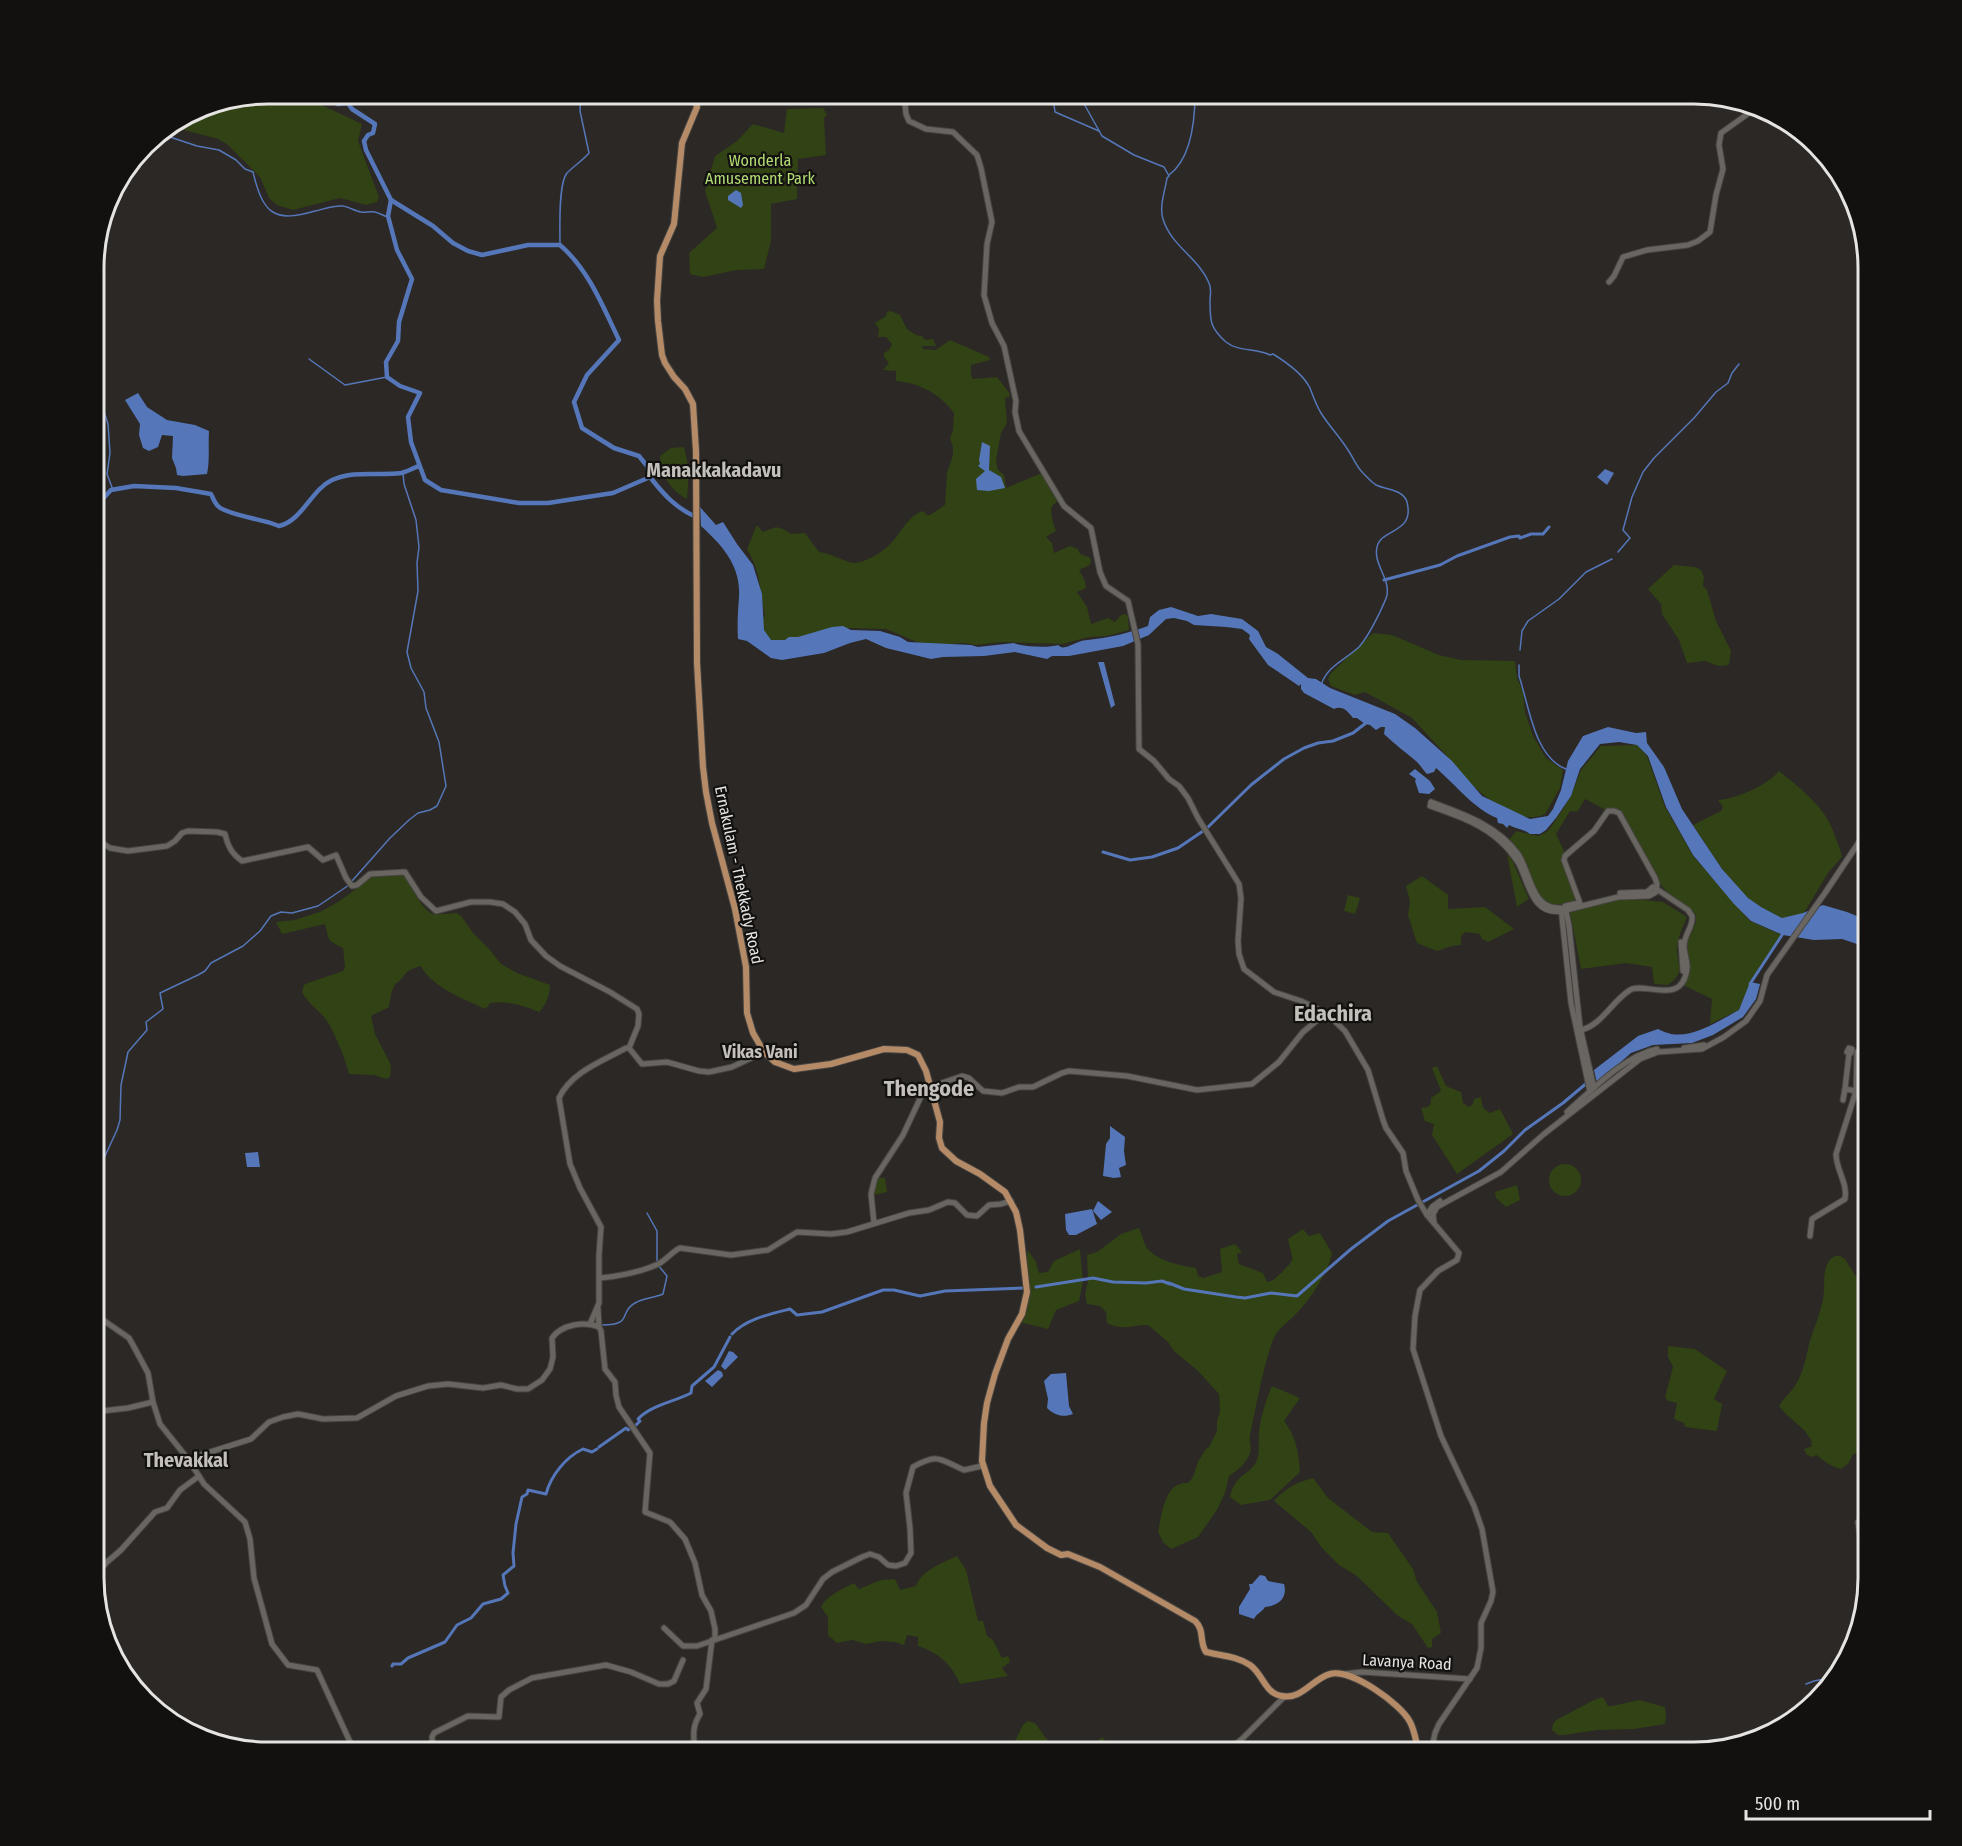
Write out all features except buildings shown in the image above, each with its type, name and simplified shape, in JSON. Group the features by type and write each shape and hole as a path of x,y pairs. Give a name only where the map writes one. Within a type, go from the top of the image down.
{"main road":[{"name":"Ernakulam - Thekkady Road","path":"696,104 697,107 682,143 675,224 660,256 657,301 662,355 674,377 693,400 697,663 706,792 735,909 746,967 747,1013 753,1033 764,1052"},
{"path":"905,104 909,121 926,129 953,132 977,155 992,222 987,244 984,296 992,323 1004,346 1016,401 1015,412 1019,431 1064,506 1091,528 1098,568 1106,586 1128,601 1138,644 1139,749 1154,761 1169,780 1179,786 1188,798 1239,884 1241,898 1238,941 1243,968 1274,992 1326,1013 1352,1040 1368,1070 1383,1120 1402,1153 1406,1171 1418,1200 1427,1215 1455,1247 1459,1256 1420,1290 1412,1342 1413,1353 1441,1436 1482,1529 1493,1592 1482,1623 1480,1656 1476,1668 1439,1724 1433,1742"},
{"path":"1609,282 1623,257 1647,250 1688,244 1698,241 1710,232 1723,169 1719,145 1721,133 1748,113"},
{"path":"1563,909 1549,906 1540,900 1519,857 1499,835 1471,817 1431,802 1430,806 1476,825 1501,842 1518,864 1536,903 1547,910 1563,909 1624,896 1652,896 1655,878 1619,813 1612,811 1605,814 1594,831 1565,856 1564,860 1582,904"},
{"path":"104,844 110,848 128,851 169,845 185,831 217,832 225,834 226,843 235,857 244,861 308,847 323,860 336,855 352,884 370,874 403,872 409,876 421,897 436,911 471,902 503,904 519,915 531,940 546,956 637,1009 638,1026 629,1048"},
{"path":"1434,1223 1433,1214 1437,1207 1499,1169 1592,1088 1638,1055 1654,1050 1703,1045 1740,1023 1758,1001 1763,977 1858,844"},
{"path":"1580,1029 1589,1024 1628,987 1639,984 1665,988 1676,982 1682,974 1684,965 1680,944 1690,920 1689,915 1654,890"},
{"path":"1563,909 1585,1057"},
{"path":"1563,909 1571,1003 1592,1088"},
{"path":"1422,1208 1433,1205 1501,1172 1552,1128 1640,1059 1658,1052 1702,1049 1742,1025 1760,1001 1765,978 1779,956"},
{"path":"874,1222 872,1194 875,1178 903,1135 925,1088 962,1076 969,1078 983,1090 1002,1093 1027,1085 1033,1086 1069,1071 1127,1076 1197,1090 1252,1084 1279,1062 1303,1032 1326,1013"},
{"path":"629,1048 642,1064 667,1062 706,1072 732,1067 764,1052 775,1062 794,1069 831,1064 884,1049 907,1050 916,1053 921,1060 940,1122 939,1138 942,1148 956,1161 980,1174 1005,1192 1016,1212 1020,1230 1028,1292 1022,1314 1008,1339 995,1374 987,1403 982,1466 990,1486 1016,1525 1053,1552 1061,1555 1068,1554 1100,1568 1195,1621 1201,1630 1202,1645 1206,1652 1226,1655 1248,1663 1256,1669 1269,1690 1278,1696 1291,1697 1299,1694 1329,1674 1342,1674 1361,1682 1380,1693 1406,1716 1413,1728 1417,1742"},
{"path":"629,1048 585,1070 559,1098 568,1157 573,1173 601,1227 598,1308 605,1369 615,1382 619,1407 650,1453 645,1512 670,1522 685,1539 695,1563 702,1595 711,1611 715,1629 706,1689 698,1702 700,1714 693,1731 694,1742"},
{"path":"1810,1236 1812,1220 1845,1199 1845,1185 1836,1161 1836,1154 1856,1091 1854,1051 1843,1100"},
{"path":"1845,1089 1856,1091"},
{"path":"600,1278 638,1273 656,1265 674,1250 680,1248 731,1255 768,1250 797,1232 835,1234 909,1213 929,1210 948,1202 955,1203 967,1215 977,1216 989,1205 1011,1201"},
{"path":"1427,1215 1433,1205"},
{"path":"590,1323 598,1308"},
{"path":"104,1321 129,1338 133,1345 148,1373 160,1424 188,1459 204,1484 245,1522 250,1539 255,1578 272,1644 288,1665 317,1670 350,1742"},
{"path":"188,1459 252,1439 269,1422 283,1417 298,1414 323,1419 357,1418 396,1396 428,1386 448,1384 483,1388 501,1385 528,1389 542,1380 550,1369 553,1357 552,1338 555,1335 567,1327 590,1323 599,1327"},
{"path":"104,1411 153,1402"},
{"path":"664,1628 683,1646 697,1646 794,1613 806,1605 823,1579 862,1557 870,1554 879,1557 888,1565 896,1566 905,1563 911,1553 906,1493 913,1467 930,1458 946,1460 964,1470 982,1466"},
{"path":"104,1565 121,1550 155,1512 167,1508 180,1490 199,1476"},
{"path":"432,1742 434,1733 468,1716 499,1717 501,1697 532,1678 606,1665 631,1672 659,1684 668,1684 674,1681 683,1660"},
{"name":"Lavanya Road","path":"1342,1674 1362,1672 1470,1679"},
{"path":"1238,1742 1284,1697"}],"green space":[{"path":"257,104 320,104 362,124 358,141 379,197 377,202 366,205 340,198 293,210 277,205 269,198 260,177 228,145 218,139 180,129 205,116 235,107"},
{"name":"Wonderla Amusement Park","path":"823,108 827,115 824,118 826,155 798,159 797,199 771,204 771,241 764,269 737,270 703,277 690,274 689,253 717,228 705,191 715,156 737,141 753,124 784,133 787,109"},
{"path":"891,311 900,315 907,329 916,335 922,336 925,340 933,339 936,346 923,346 923,349 936,350 950,340 989,357 990,360 971,365 971,376 973,379 997,377 1010,394 1005,398 1007,423 1001,433 996,461 998,470 1004,475 1006,488 1042,473 1058,498 1051,509 1056,531 1046,537 1052,543 1054,553 1070,546 1078,549 1080,554 1091,560 1090,565 1079,570 1086,588 1077,592 1087,607 1091,624 1108,618 1115,622 1121,615 1126,614 1129,630 1062,644 1001,642 976,645 965,643 931,645 917,642 886,629 850,628 775,641 765,635 761,619 765,616 759,582 752,558 747,550 756,526 763,532 776,527 791,534 805,533 819,552 854,563 866,560 884,550 915,515 923,511 930,515 945,505 947,473 953,455 950,438 954,413 928,390 896,381 896,371 883,370 889,363 884,353 892,344 886,337 878,337 879,329 875,323"},
{"path":"684,447 689,469 687,499 676,491 664,475 660,456 671,448"},
{"path":"1674,565 1695,567 1701,570 1704,577 1703,586 1707,590 1716,621 1731,651 1729,665 1718,666 1705,661 1687,663 1679,640 1662,614 1661,604 1648,589"},
{"path":"1373,633 1392,635 1439,655 1461,660 1515,661 1517,678 1523,692 1525,712 1533,736 1546,758 1563,770 1560,788 1545,814 1532,817 1505,810 1468,781 1412,718 1365,692 1355,695 1331,686 1328,679 1331,673"},
{"path":"1637,745 1647,756 1665,807 1693,856 1750,921 1782,935 1750,982 1739,1010 1710,1024 1712,999 1683,985 1690,972 1687,943 1696,922 1696,915 1667,892 1658,881 1620,809 1606,810 1585,799 1577,812 1570,811 1556,834 1564,851 1563,860 1576,897 1573,902 1554,904 1542,899 1508,841 1516,831 1539,836 1548,831 1571,796 1581,770 1601,746"},
{"path":"1779,771 1806,793 1821,809 1832,828 1842,857 1828,873 1804,913 1782,918 1749,899 1733,883 1693,825 1721,811 1723,807 1718,800 1751,790"},
{"path":"1507,854 1513,862 1529,899 1517,907"},
{"path":"405,875 424,907 433,914 457,913 462,917 501,964 517,973 550,985 548,996 539,1012 502,1002 490,1003 486,1009 441,986 432,980 421,966 415,968 407,972 395,984 389,1007 371,1016 375,1034 391,1065 390,1077 386,1079 374,1075 349,1074 331,1028 302,992 304,985 343,971 345,967 343,948 330,940 325,924 282,934 276,922 295,920 322,911 356,889 368,877"},
{"path":"1422,876 1448,895 1448,909 1485,907 1514,929 1488,942 1482,939 1480,934 1465,932 1461,936 1461,945 1437,951 1417,943 1408,915 1410,901 1406,886"},
{"path":"1348,895 1360,898 1355,914 1344,911"},
{"path":"1623,898 1663,902 1687,917 1677,946 1679,973 1668,985 1654,984 1652,967 1626,963 1581,969 1570,912"},
{"path":"1437,1066 1446,1086 1461,1092 1463,1103 1469,1107 1473,1104 1474,1099 1481,1097 1483,1108 1490,1113 1500,1109 1513,1134 1457,1174 1432,1135 1434,1124 1425,1121 1421,1108 1428,1107 1431,1098 1441,1091 1432,1068"},
{"path":"1565,1164 1576,1169 1581,1180 1576,1191 1565,1196 1554,1191 1549,1180 1554,1169"},
{"path":"877,1178 885,1178 887,1192 874,1195"},
{"path":"1517,1185 1520,1200 1506,1207 1496,1198 1495,1192"},
{"path":"1139,1228 1150,1252 1169,1262 1196,1268 1198,1276 1203,1278 1222,1272 1220,1249 1235,1244 1242,1252 1237,1254 1239,1264 1263,1273 1267,1282 1271,1281 1286,1269 1291,1261 1292,1255 1288,1239 1303,1229 1309,1236 1320,1233 1332,1253 1326,1270 1312,1295 1279,1330 1273,1340 1257,1399 1250,1435 1251,1451 1248,1457 1229,1476 1225,1493 1217,1510 1198,1537 1171,1549 1163,1542 1158,1532 1163,1508 1174,1487 1188,1483 1193,1477 1198,1462 1217,1431 1220,1412 1219,1394 1198,1371 1148,1325 1123,1327 1112,1325 1107,1323 1106,1312 1100,1306 1087,1304 1085,1294 1088,1281 1087,1255 1097,1252 1121,1234"},
{"path":"1080,1249 1083,1282 1079,1301 1056,1310 1048,1329 1019,1322 1028,1250 1036,1262 1039,1273 1048,1272 1054,1261"},
{"path":"1835,1256 1845,1259 1858,1280 1858,1453 1853,1454 1848,1464 1841,1469 1828,1464 1817,1455 1811,1457 1806,1454 1804,1449 1812,1446 1811,1440 1779,1406 1801,1374 1822,1305 1825,1269"},
{"path":"1668,1346 1695,1349 1727,1371 1714,1399 1722,1404 1717,1431 1685,1427 1684,1423 1674,1419 1677,1403 1668,1401 1665,1397 1673,1367 1668,1357"},
{"path":"1272,1386 1300,1398 1284,1421 1296,1445 1300,1472 1270,1500 1241,1505 1230,1497 1232,1489 1257,1460 1261,1420"},
{"path":"1313,1478 1328,1498 1372,1532 1388,1533 1413,1569 1417,1582 1437,1612 1441,1633 1432,1639 1432,1647 1428,1648 1412,1624 1398,1616 1357,1576 1339,1565 1322,1548 1311,1532 1274,1501 1291,1486"},
{"path":"957,1556 966,1570 978,1621 983,1621 987,1636 993,1640 1002,1658 1008,1656 1010,1662 1002,1668 1008,1676 960,1684 944,1660 918,1646 918,1637 907,1635 904,1645 880,1641 866,1644 852,1640 837,1643 828,1635 828,1617 821,1607 835,1593 854,1583 859,1589 881,1580 895,1579 900,1590 916,1586 928,1571"},
{"path":"1603,1697 1608,1706 1639,1700 1665,1707 1665,1724 1564,1735 1558,1735 1552,1730 1556,1720"},
{"path":"1028,1721 1035,1723 1049,1742 1014,1742 1023,1725"},
{"path":"1102,1737 1106,1742 1097,1742"}],"water":[{"path":"736,190 741,193 743,205 741,208 728,200 728,196"},
{"path":"138,393 147,407 167,420 195,425 209,431 207,474 177,475 172,458 173,436 162,435 158,447 149,451 143,448 139,435 140,424 125,400"},
{"path":"982,442 990,446 989,470 1001,477 1005,488 989,491 977,490 976,479 985,471 978,466"},
{"path":"1605,469 1614,473 1607,485 1597,477"},
{"path":"700,507 716,525 723,522 753,565 762,594 764,630 771,640 785,640 789,637 843,626 851,630 880,631 908,642 978,647 1014,643 1036,647 1058,645 1063,647 1148,626 1150,617 1159,610 1171,607 1198,616 1211,614 1242,619 1258,631 1266,647 1308,678 1316,679 1330,688 1395,714 1415,728 1452,761 1482,796 1530,819 1548,816 1553,809 1561,790 1568,761 1583,736 1608,727 1636,733 1646,732 1647,743 1664,767 1682,809 1722,869 1748,898 1782,918 1823,905 1858,916 1858,944 1842,939 1814,940 1783,935 1751,921 1693,855 1666,807 1648,756 1637,745 1619,742 1600,744 1580,769 1571,796 1556,818 1540,834 1530,834 1509,825 1507,828 1498,823 1497,818 1473,803 1436,768 1434,772 1427,774 1417,762 1384,734 1385,727 1376,730 1357,718 1353,718 1345,709 1334,709 1304,693 1301,684 1299,686 1268,665 1249,639 1250,635 1242,629 1194,625 1174,618 1166,619 1149,635 1123,646 1069,656 1052,656 1047,659 1015,652 931,659 886,648 866,639 824,653 782,660 771,658 747,641 738,639 739,586 734,566 723,549 701,526"},
{"path":"1098,662 1104,662 1115,705 1111,708"},
{"path":"1415,769 1430,781 1435,789 1429,794 1419,793 1416,779 1409,774"},
{"path":"1750,982 1760,984 1756,999 1743,1017 1713,1035 1692,1043 1653,1045 1631,1053 1597,1083 1594,1070 1638,1036 1658,1029 1680,1035 1698,1031 1739,1010"},
{"path":"1110,1126 1125,1137 1126,1165 1119,1168 1121,1177 1103,1176"},
{"path":"258,1152 260,1167 247,1167 245,1153"},
{"path":"1098,1201 1112,1212 1101,1220 1093,1211"},
{"path":"1092,1209 1097,1224 1076,1235 1069,1235 1066,1230 1065,1214"},
{"path":"729,1351 738,1357 725,1370 721,1366"},
{"path":"718,1370 723,1376 712,1387 705,1381"},
{"path":"1066,1373 1069,1406 1073,1414 1062,1416 1047,1408 1048,1399 1044,1381 1051,1374"},
{"path":"1260,1575 1265,1576 1268,1581 1284,1584 1285,1593 1278,1603 1265,1607 1254,1619 1239,1614 1239,1607 1250,1589 1249,1584 1252,1584"}],"waterway":[{"path":"349,104 352,109 375,124 373,133 368,135 364,141 366,150 391,200 468,251 482,255 528,245 560,245 579,266 587,277 619,340 587,375 574,402 582,428 614,448 639,456 647,466 650,477"},
{"path":"560,245 560,208 564,179 567,173 589,153 580,104"},
{"path":"1084,104 1102,136 1134,155 1164,167 1169,176 1162,204 1163,219 1172,237 1199,266 1209,283 1211,319 1217,332 1231,345 1273,354 1294,369 1307,383 1321,413 1361,470 1374,484 1398,492 1407,502 1406,520 1384,536 1377,547 1377,559 1387,589 1380,612 1359,647 1332,668 1321,685"},
{"path":"1169,175 1183,159 1191,138 1194,104"},
{"path":"1054,105 1055,112 1099,131"},
{"path":"169,137 197,146 219,150 236,160 245,169 253,172 261,198 266,206 272,212 280,215 289,216 340,206 361,212 375,212 388,217"},
{"path":"391,200 388,216 397,250 412,279 399,322 398,341 386,362 387,377 400,386 420,393 408,417 411,442 425,480 441,490 519,503 548,503 613,493 650,477 671,500 696,517"},
{"path":"309,359 345,385 387,377"},
{"path":"1618,552 1630,538 1623,530 1632,497 1643,472 1716,392 1728,383 1739,364"},
{"path":"104,412 108,424 110,453 107,474 113,490"},
{"path":"104,498 111,490 134,486 176,488 211,494 216,504 224,510 279,526 294,518 318,491 332,480 358,474 401,473 419,466"},
{"path":"352,881 409,820 418,813 437,806 446,786 439,742 426,708 424,692 411,668 407,652 418,591 419,547 416,520 404,484 403,473"},
{"path":"1384,580 1440,565 1457,556 1510,537 1519,536 1520,538 1531,534 1543,534 1549,527"},
{"path":"1520,650 1522,631 1528,621 1559,599 1586,572 1612,559"},
{"path":"1519,665 1519,676 1534,729 1547,753 1555,763 1566,769"},
{"path":"1103,852 1130,860 1152,857 1178,848 1206,829 1251,785 1284,759 1304,748 1353,733 1366,723"},
{"path":"104,1156 120,1120 121,1085 128,1052 147,1030 146,1022 163,1009 160,993 198,975 205,971 211,963 243,946 260,931 271,916 281,912 292,913 318,906 349,885"},
{"path":"1750,984 1784,932"},
{"path":"1169,1283 1184,1289 1245,1298 1271,1293 1297,1296 1351,1249 1388,1221 1479,1171 1525,1130 1588,1082"},
{"path":"647,1213 657,1231 657,1262"},
{"path":"602,1325 618,1323 635,1303 663,1294 667,1276 658,1265"},
{"path":"1036,1287 1093,1278 1113,1282 1162,1281 1170,1284"},
{"path":"732,1334 744,1324 767,1315 790,1309 797,1315 822,1312 883,1290 920,1296 945,1291 1024,1288"},
{"path":"636,1425 640,1421 638,1419 649,1410 691,1393 692,1386 714,1367 730,1337"},
{"path":"599,1447 626,1428 628,1430 631,1428"},
{"path":"392,1666 401,1664 408,1658 445,1642 457,1625 471,1618 483,1604 501,1599 508,1593 503,1575 514,1566 516,1524 522,1497 527,1494 528,1490 546,1494 555,1474 565,1462 583,1449 592,1452 597,1449"},
{"path":"1806,1684 1824,1679"}],"district":[{"name":"Manakkakadavu","path":"714,470"},
{"name":"Edachira","path":"1333,1013"},
{"name":"Vikas Vani","path":"760,1052"},
{"name":"Thengode","path":"929,1088"},
{"name":"Thevakkal","path":"186,1460"}]}
